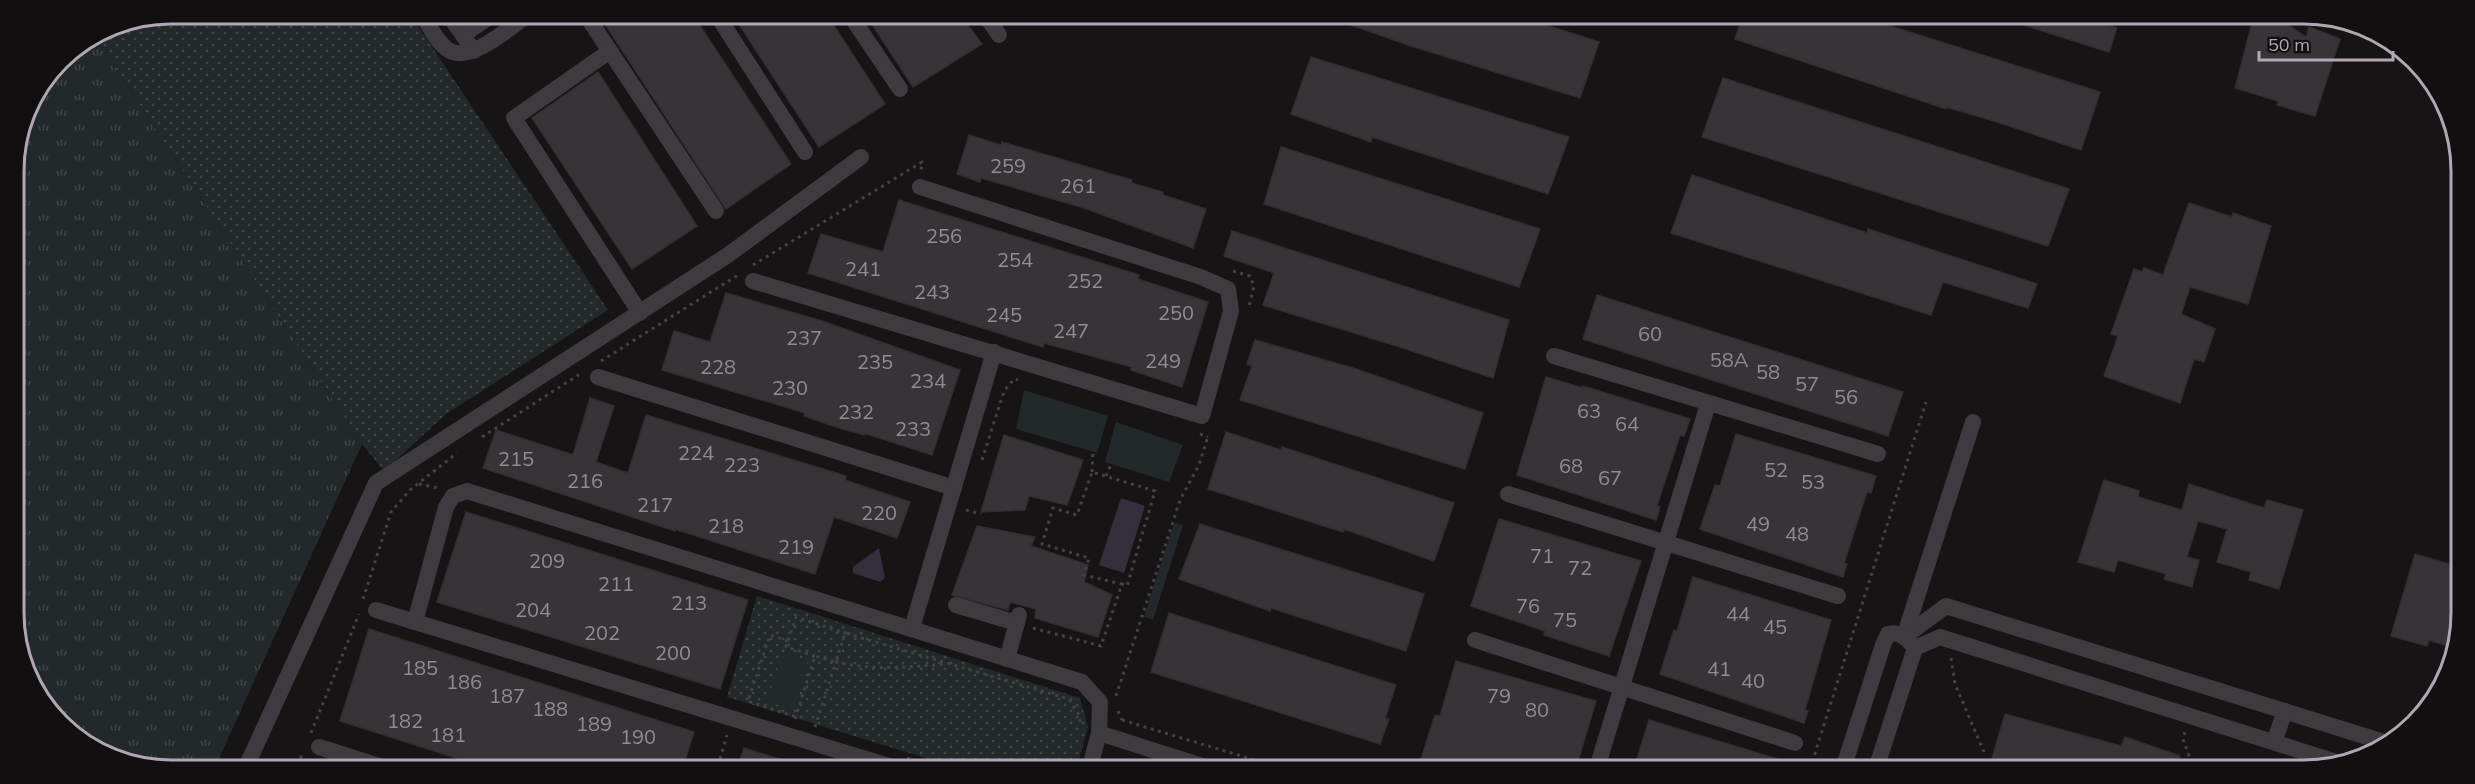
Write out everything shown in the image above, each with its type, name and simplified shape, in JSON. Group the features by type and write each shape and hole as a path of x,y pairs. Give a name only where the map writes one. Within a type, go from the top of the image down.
{"street":[{"path":"429,24 446,48 462,55 474,51 514,24"},
{"path":"455,24 474,51"},
{"path":"463,35 479,24"},
{"path":"592,24 716,210"},
{"path":"723,24 805,152"},
{"path":"856,24 900,89"},
{"path":"991,24 999,35"},
{"path":"610,51 514,118 640,313"},
{"path":"249,760 376,483 729,255 861,157"},
{"path":"753,281 1202,416 1231,311 1228,289 1201,277 920,187"},
{"path":"912,628 994,352"},
{"path":"1554,356 1878,454"},
{"path":"598,377 954,488"},
{"path":"1599,760 1708,404"},
{"path":"1878,760 1973,422"},
{"path":"415,622 446,507 453,496 466,491 1082,682 1100,702 1099,733 1092,760"},
{"path":"1508,494 1838,596"},
{"path":"956,605 1018,619 1007,659"},
{"path":"1910,642 1946,606 2377,740"},
{"path":"376,610 732,719 890,760"},
{"path":"1851,760 1888,634 1895,633 1910,642 1940,637 2324,758"},
{"path":"1475,640 1622,685 1795,743"},
{"path":"2274,742 2285,711"},
{"path":"1099,733 1184,760"},
{"path":"311,743 361,760"}],"path":[{"path":"476,441 685,307 922,162 920,187"},
{"path":"980,464 1004,391 1014,379 1024,382"},
{"path":"1813,760 1926,402"},
{"path":"1114,702 1180,500 1199,465 1208,436 1197,433"},
{"path":"300,760 311,743 356,621 391,512 410,490 466,447"},
{"path":"1092,472 1155,490 1127,586 1084,575 1089,558 1042,544 1053,508 1077,515 1092,472 1093,452"},
{"path":"1106,476 1111,464"},
{"path":"963,520 968,503"},
{"path":"966,510 981,514"},
{"path":"1018,619 1101,646 1122,584"},
{"path":"948,664 886,669 864,668 786,647 796,617 1069,699 1079,715 1082,735"},
{"path":"814,730 845,633"},
{"path":"788,641 770,635 748,701 796,717"},
{"path":"1957,642 1950,661 1955,684 1984,752"},
{"path":"794,725 814,656"},
{"path":"2189,716 2183,739 2190,760"},
{"path":"720,760 732,719"},
{"path":"1122,720 1254,760"}],"green space":[{"path":"417,24 608,310 446,414 384,471 362,444 100,43 115,35 152,25"},
{"path":"100,43 362,444 218,760 152,759 133,755 115,749 82,730 61,710 39,678 27,642 24,622 24,162 29,133 39,106 61,74 89,49"},
{"path":"1024,390 1108,416 1097,453 1016,429"},
{"path":"1116,422 1183,445 1169,482 1105,462"},
{"path":"1174,523 1183,525 1153,620 1144,617"},
{"path":"757,596 1080,698 1088,727 1079,760 932,760 727,697"},
{"path":"782,653 808,661 794,709 767,702"}],"shaded area":[{"path":"1121,498 1145,506 1124,573 1099,565"},
{"path":"879,548 885,578 880,582 853,573 853,567"}],"building":[{"path":"605,24 699,24 791,164 726,209"},
{"path":"739,24 833,24 885,104 819,147"},
{"path":"872,24 967,24 982,44 913,87"},
{"path":"1348,24 1543,24 1599,42 1580,98 1411,46"},
{"path":"1740,24 1884,24 2100,92 2081,150 1991,120 1946,107 1946,109 1735,39"},
{"path":"2020,24 2106,24 2117,28 2109,52"},
{"path":"2252,24 2287,24 2306,37 2309,27 2340,39 2315,116 2277,105 2278,101 2235,88"},
{"path":"1311,57 1569,137 1548,194 1372,137 1371,142 1291,114"},
{"path":"598,72 697,226 632,269 532,118"},
{"path":"1723,78 2069,189 2048,246 1702,137"},
{"path":"969,135 1001,145 1002,142 1132,180 1131,183 1163,192 1163,195 1206,209 1193,248 1084,208 981,178 980,182 957,174"},
{"path":"1281,147 1540,229 1519,287 1264,204"},
{"path":"1692,175 1867,233 1868,229 2037,284 2028,308 1943,282 1931,315 1671,233"},
{"path":"899,200 1139,275 1138,279 1208,302 1182,387 1131,370 1132,367 1044,343 1043,347 808,273 821,234 883,252"},
{"path":"2189,203 2232,217 2233,213 2271,226 2248,304 2190,287 2181,314 2215,329 2204,362 2194,359 2180,403 2104,376 2118,336 2111,334 2134,269 2142,272 2144,268 2163,275"},
{"path":"1232,231 1509,320 1493,378 1263,305 1274,273 1224,256"},
{"path":"726,293 822,321 960,370 932,455 864,433 864,435 836,427 804,416 805,413 662,370 674,331 710,342"},
{"path":"1597,295 1903,392 1888,436 1583,339"},
{"path":"1255,340 1356,369 1483,413 1465,469 1240,400 1252,366 1247,364"},
{"path":"1546,377 1690,419 1684,436 1680,435 1657,506 1660,507 1656,520 1517,475"},
{"path":"590,398 614,406 596,462 628,473 646,415 846,476 845,480 910,502 897,538 834,517 815,574 483,468 496,430 573,455"},
{"path":"1226,432 1281,450 1282,447 1454,503 1434,561 1344,529 1343,532 1208,489"},
{"path":"1736,434 1876,476 1871,493 1867,492 1844,563 1847,564 1843,577 1700,529 1715,485 1720,486"},
{"path":"1004,435 1083,460 1067,505 1029,496 1025,510 981,512"},
{"path":"2104,480 2139,491 2138,497 2182,510 2189,484 2264,508 2267,500 2303,510 2279,589 2249,580 2251,572 2217,562 2227,529 2198,521 2187,557 2199,560 2192,587 2164,579 2166,574 2118,560 2114,572 2078,562"},
{"path":"466,512 748,600 720,689 437,602"},
{"path":"1499,519 1641,561 1609,656 1544,635 1545,631 1471,606"},
{"path":"1200,524 1424,594 1406,651 1271,608 1270,611 1179,579"},
{"path":"977,526 1035,537 1031,546 1088,565 1084,582 1112,595 1098,637 1035,618 1036,609 1010,602 1008,610 952,595"},
{"path":"2415,554 2451,565 2451,613 2447,646 2429,640 2427,646 2391,636"},
{"path":"1693,577 1831,620 1805,710 1808,711 1804,723 1660,674 1674,630 1677,631"},
{"path":"1169,613 1396,685 1385,718 1389,719 1380,744 1151,672"},
{"path":"369,629 694,732 685,760 462,760 340,721"},
{"path":"1456,661 1596,701 1578,760 1421,759 1435,715 1440,716"},
{"path":"2005,714 2121,746 2125,737 2180,756 2179,760 1992,760"},
{"path":"1649,720 1781,760 1637,760"},
{"path":"744,748 782,760 740,760"}]}
